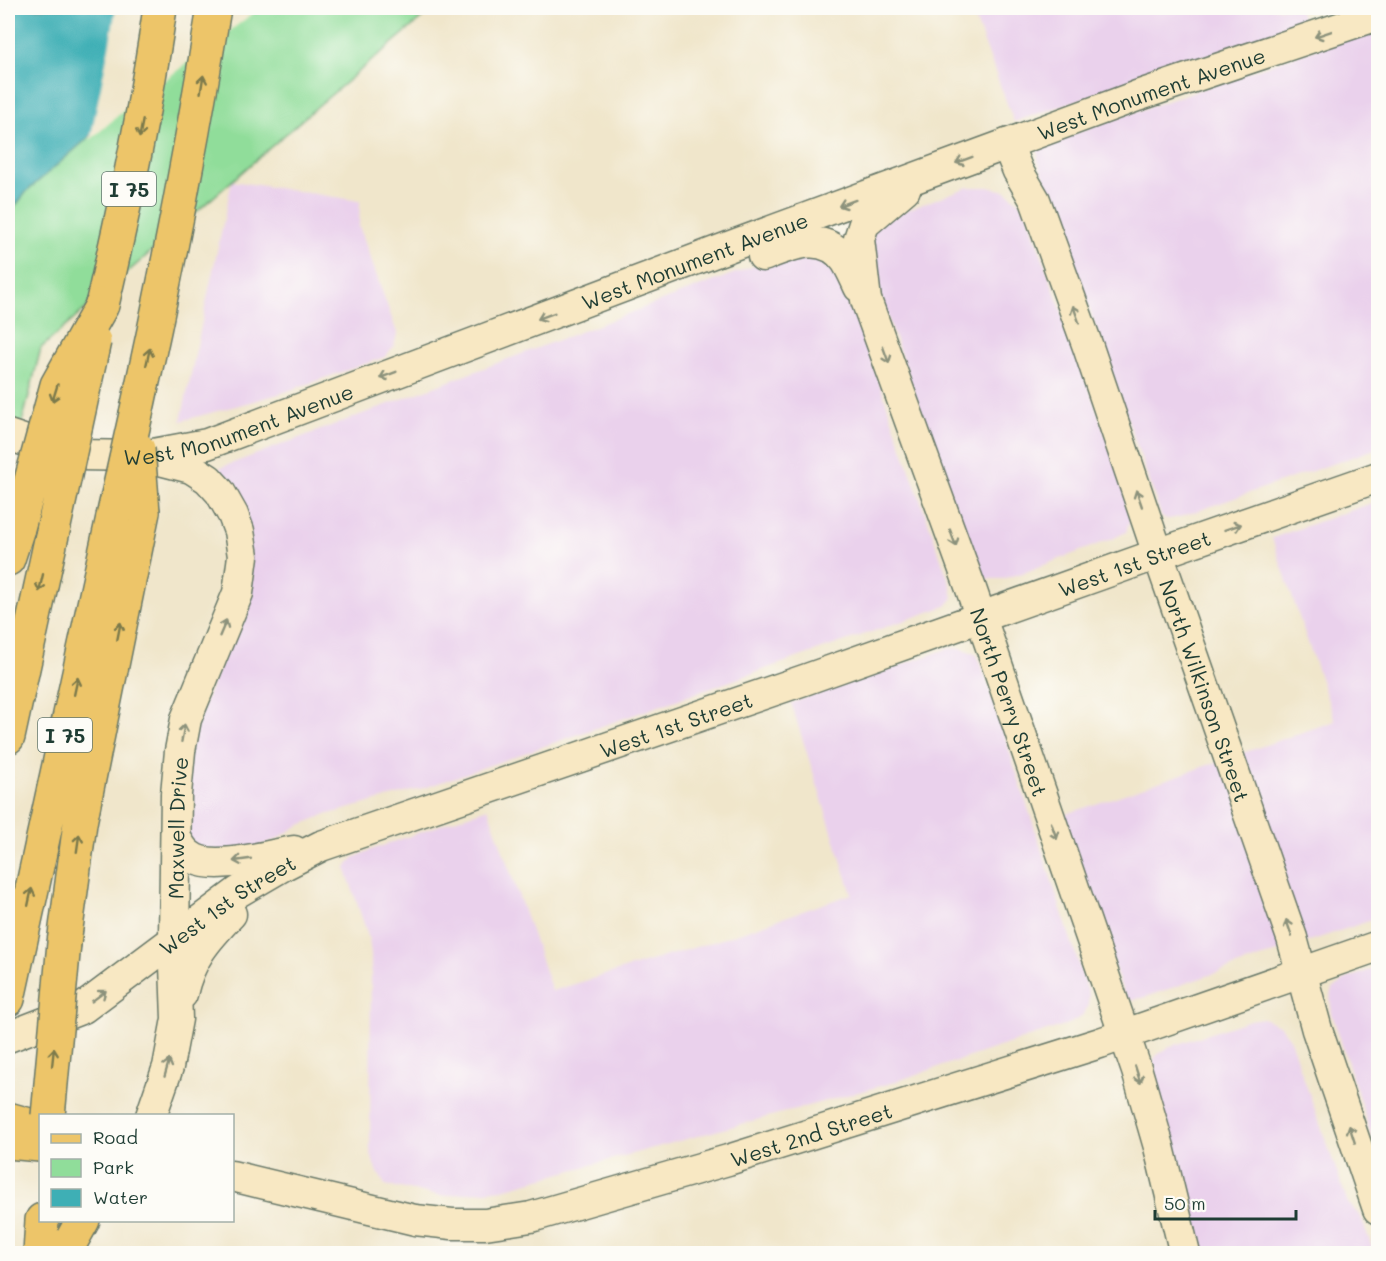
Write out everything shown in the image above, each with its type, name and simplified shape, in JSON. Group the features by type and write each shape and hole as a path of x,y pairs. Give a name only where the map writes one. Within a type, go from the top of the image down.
{"main road":[{"name":"I 75","path":"8,737 102,304 131,183 160,8"},
{"name":"I 75","path":"8,999 128,514 136,414 165,284 214,8"},
{"name":"West Monument Avenue","path":"8,435 78,455 142,456 207,444 1137,96 1378,15"},
{"name":"North Wilkinson Street","path":"1008,144 1018,171 1035,200 1088,347 1292,938 1328,1062 1378,1209"},
{"name":"North Perry Street","path":"921,176 864,224 859,239 866,300 981,617 1137,1071 1159,1147 1185,1254"},
{"path":"422,363 428,372 439,375 456,372 795,243 810,242 825,245 838,253 846,261 866,300"},
{"path":"8,559 57,385 102,304"},
{"path":"8,494 65,474 142,456"},
{"name":"Maxwell Drive","path":"142,456 191,468 208,479 220,492 233,515 239,531 243,556 238,593 186,719 180,752 174,938 177,1019 168,1067 152,1114"},
{"name":"West 1st Street","path":"8,1037 83,1008 238,892 321,846 807,679 1378,477"},
{"path":"48,1114 64,943 128,514"},
{"path":"176,838 183,850 203,862 250,859 321,846"},
{"path":"177,1019 190,966 203,943 242,902 284,865"},
{"name":"West 2nd Street","path":"234,1176 415,1220 452,1224 485,1224 531,1217 740,1157 1124,1035 1378,946"},
{"path":"8,1119 39,1128"},
{"path":"8,1142 39,1145"},
{"path":"40,1254 42,1222"},
{"path":"64,1254 82,1222"}],"shaded area":[{"path":"971,8 1299,8 1304,23 1014,122"},
{"path":"1378,27 1378,448 1180,517 1162,518 1038,160 1038,146"},
{"path":"232,181 360,201 359,226 397,333 394,346 385,357 279,394 181,421"},
{"path":"968,187 989,187 1006,191 1024,206 1130,503 1130,521 1126,532 1026,572 1002,579 985,579 976,570 873,275 868,230 880,220"},
{"path":"796,250 838,265 951,587 953,598 946,606 427,787 322,816 298,826 275,840 239,853 188,847 185,753 239,616 220,468"},
{"path":"1378,501 1378,918 1142,998 1126,1000 1061,816 1335,721 1272,538"},
{"path":"961,648 977,655 983,670 1089,995 1088,1005 1082,1016 1071,1023 888,1084 503,1189 442,1196 385,1185 374,1165 370,1149 371,955 369,939 346,868 353,858 488,808 552,991 716,941 852,894 791,703 947,649"},
{"path":"1378,967 1378,1157 1332,1014 1330,999 1333,989 1346,979"},
{"path":"1263,1018 1279,1025 1289,1037 1348,1203 1361,1217 1374,1253 1197,1253 1151,1067 1156,1056 1169,1047 1250,1020"}],"green space":[{"path":"258,8 434,8 312,111 41,348 8,478 8,215 27,191 119,111"}],"water":[{"path":"8,8 258,8 119,111 27,191 8,215"}],"pier":[{"path":"116,8 260,8 121,113 90,140"}]}
